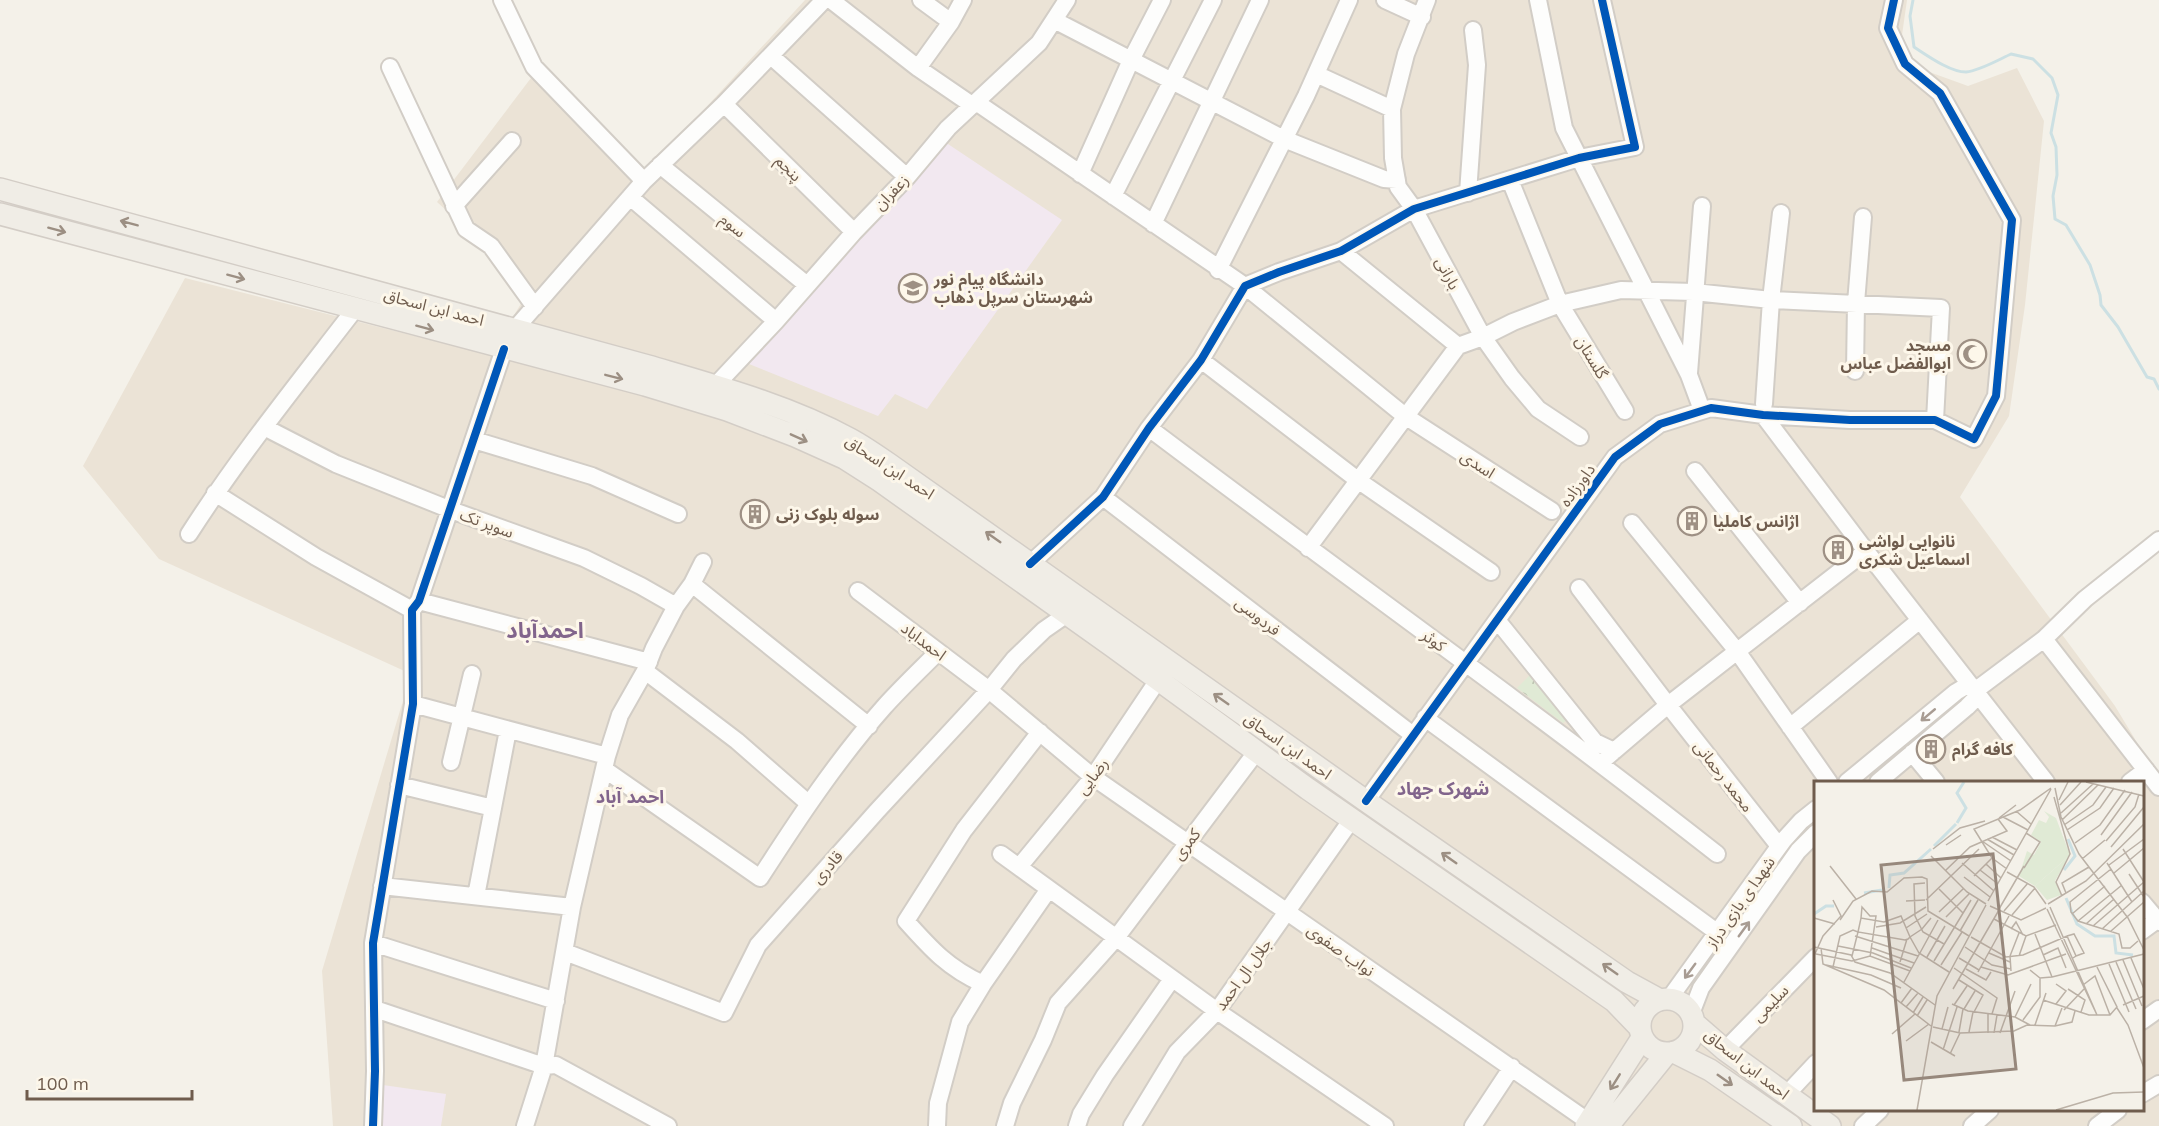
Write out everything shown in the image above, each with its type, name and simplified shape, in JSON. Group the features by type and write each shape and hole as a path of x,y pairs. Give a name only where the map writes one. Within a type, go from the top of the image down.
{"main road":[{"name":"احمد ابن اسحاق","path":"0,189 186,238 715,386 801,416 850,439 889,464 1036,576 1158,680 1352,819 1614,1001 1641,1033"},
{"name":"احمد ابن اسحاق","path":"0,214 645,385 727,410 844,458 1036,576"},
{"path":"180,262 186,238"},
{"name":"احمد ابن اسحاق","path":"1074,607 1366,801 1627,982 1664,999"},
{"path":"1664,999 1678,1001 1693,1018 1691,1038 1681,1049 1670,1053 1594,1125 1641,1033 1645,1010 1664,999"},
{"name":"احمد ابن اسحاق","path":"1693,1018 1725,1050 1830,1126"},
{"path":"1641,1033 1652,1049 1670,1053"},
{"name":"احمد ابن اسحاق","path":"1670,1053 1710,1070 1791,1126"}],"street":[{"path":"502,0 534,67 644,181"},
{"path":"515,329 644,181 724,104 824,0"},
{"name":"اسدی","path":"831,0 918,68 1245,286 1405,416 1552,512"},
{"path":"921,0 951,22"},
{"path":"918,68 951,22 963,0"},
{"name":"زعفران","path":"715,386 854,232 907,177 948,128 1039,43 1067,0"},
{"path":"1080,174 1131,60 1162,0"},
{"path":"1113,196 1213,0"},
{"path":"1153,224 1260,0"},
{"path":"1218,270 1284,140 1349,0"},
{"path":"1385,0 1422,17"},
{"path":"1054,20 1284,140 1384,179 1397,180 1393,159 1392,109 1406,54 1428,0"},
{"path":"1538,0 1564,128 1689,375 1699,402"},
{"path":"1036,576 1103,497 1149,428 1201,360 1245,286 1341,251 1414,209 1579,158 1635,147 1602,0"},
{"path":"1308,549 1458,346 1560,304 1621,290 1694,292 1771,300 1941,308 1935,420 1974,439 1996,396 2012,220 1940,93 1905,64 1888,28 1894,0"},
{"path":"1468,193 1477,65 1473,30"},
{"path":"771,56 907,177"},
{"path":"390,67 466,229 491,246 535,307"},
{"path":"1316,74 1392,109"},
{"name":"پنجم","path":"724,104 854,232"},
{"path":"454,206 512,141"},
{"name":"سوم","path":"660,165 807,285"},
{"name":"بارانی","path":"1397,180 1398,187 1414,209 1483,337 1512,378 1538,409 1580,437"},
{"name":"گلستان","path":"1510,180 1560,304 1624,411"},
{"path":"630,197 776,321"},
{"path":"1689,375 1702,206"},
{"path":"1781,213 1771,300 1764,409 1866,551 2044,781"},
{"path":"1855,371 1856,303 1863,217"},
{"path":"1341,251 1458,346"},
{"path":"189,534 215,493 355,309"},
{"path":"373,1126 375,1009 373,943 413,704 415,605 451,510 504,349"},
{"path":"1201,360 1359,481 1491,572"},
{"name":"داورزاده","path":"1366,801 1615,457 1660,424 1711,408 1764,409 1850,420 1935,420"},
{"name":"سوپر تک","path":"264,427 336,464 451,510 584,558 676,606"},
{"name":"کوثر","path":"1149,428 1308,549 1600,763 1717,854"},
{"path":"474,440 592,476 678,514"},
{"path":"1695,471 1800,603"},
{"path":"215,493 316,557 415,605 647,666 808,803"},
{"name":"فردوسی","path":"1103,497 1413,735"},
{"path":"1632,523 1737,651 1828,781"},
{"path":"1880,781 1967,707 1975,699 1976,690 2043,639 2085,599 2159,540"},
{"path":"1600,763 1668,705 1866,551"},
{"path":"525,1126 544,1066 572,907 605,763 620,715 676,606 692,584 703,562"},
{"path":"692,584 868,726"},
{"name":"محمد رحمانی","path":"1579,588 1779,846"},
{"name":"احمداباد","path":"858,591 989,690 1040,732"},
{"name":"قادری","path":"565,952 724,1013 758,945 989,690 1014,659 1044,630 1074,607"},
{"path":"1497,620 1594,742 1614,752"},
{"path":"1790,727 1920,620"},
{"path":"2043,639 2159,787"},
{"path":"413,704 508,730 605,763 760,878 808,803 868,726 938,651"},
{"path":"451,762 472,674"},
{"name":"رضایی","path":"1019,867 1094,777 1158,680"},
{"path":"1849,781 1956,692 1966,686 1976,690"},
{"path":"1425,718 1718,933"},
{"path":"476,896 508,730"},
{"path":"983,984 964,975 934,953 906,921 964,830 1040,732"},
{"name":"نواب صفوی","path":"1040,732 1094,777 1352,959 1594,1125"},
{"name":"کمری","path":"1005,1126 1012,1103 1043,1040 1058,1003 1116,938 1257,751"},
{"path":"1912,753 1934,781"},
{"path":"2132,781 2146,770"},
{"path":"399,785 492,808"},
{"name":"شهدا ی بازی دراز","path":"1664,999 1718,933 1779,846 1800,821 1814,810"},
{"name":"جلال ال احمد","path":"1132,1126 1177,1052 1217,1011 1352,819"},
{"name":"شهدا ی بازی دراز","path":"1693,1018 1701,988 1798,851 1814,834"},
{"path":"1001,854 1217,1011 1386,1126"},
{"path":"382,886 572,907"},
{"path":"937,1126 938,1103 960,1022 983,984 1049,889"},
{"path":"2144,904 2158,921 2144,930"},
{"path":"373,943 556,1001"},
{"name":"سلیمی","path":"1725,1050 1814,958"},
{"path":"1077,1126 1081,1114 1105,1075 1172,979"},
{"path":"375,1009 544,1066 556,1065 668,1126"},
{"path":"2144,1020 2159,1009"},
{"path":"1786,1095 1814,1064"},
{"path":"1473,1126 1512,1067"},
{"path":"2144,1093 2159,1084"},
{"path":"1863,1126 1879,1111"},
{"path":"1972,1126 1989,1111"},
{"path":"2097,1126 2114,1111"}],"shaded area":[{"path":"805,0 1907,0 1901,42 1921,69 1968,86 2017,68 2044,121 2025,305 2009,416 1960,497 2115,706 2159,779 2159,1126 333,1126 322,971 411,674 159,559 83,466 185,278 490,355 531,287 437,202 534,74 639,180"},
{"name":"دانشگاه پیام نور شهرستان سرپل ذهاب","path":"945,142 1062,220 927,409 895,394 878,416 749,364 750,357"},
{"path":"383,1085 446,1094 441,1126 379,1126"}],"green space":[{"path":"1530,675 1567,720 1563,723 1517,688"}],"waterway":[{"path":"1913,0 1910,16 1914,47 1939,63 1966,72 2011,54 2033,59 2052,78 2058,95 2051,133 2056,147 2057,175 2053,196 2055,219 2066,225 2090,265 2101,305 2118,327 2147,377 2154,379 2159,389"}],"cycle path":[{"path":"1030,564 1103,497 1149,428 1201,360 1245,286 1341,251 1414,209 1579,158 1635,147 1602,0"},
{"path":"1366,801 1615,457 1660,424 1711,408 1763,415 1850,420 1935,420 1974,439 1996,396 2012,220 1940,93 1905,64 1888,28 1894,0"},
{"path":"373,1126 375,1071 373,943 413,704 412,610 419,601 504,349"}],"place":[{"name":"دانشگاه پیام نور شهرستان سرپل ذهاب","path":"913,288"},
{"name":"مسجد ابوالفضل عباس","path":"1972,354"},
{"name":"سوله بلوک زنی","path":"755,514"},
{"name":"اژانس کاملیا","path":"1692,521"},
{"name":"نانوایی لواشی اسماعیل شکری","path":"1838,550"},
{"name":"کافه گرام","path":"1931,749"}],"district":[{"name":"احمدآباد","path":"545,630"},
{"name":"شهرک جهاد","path":"1443,789"},
{"name":"احمد آباد","path":"630,797"}]}
